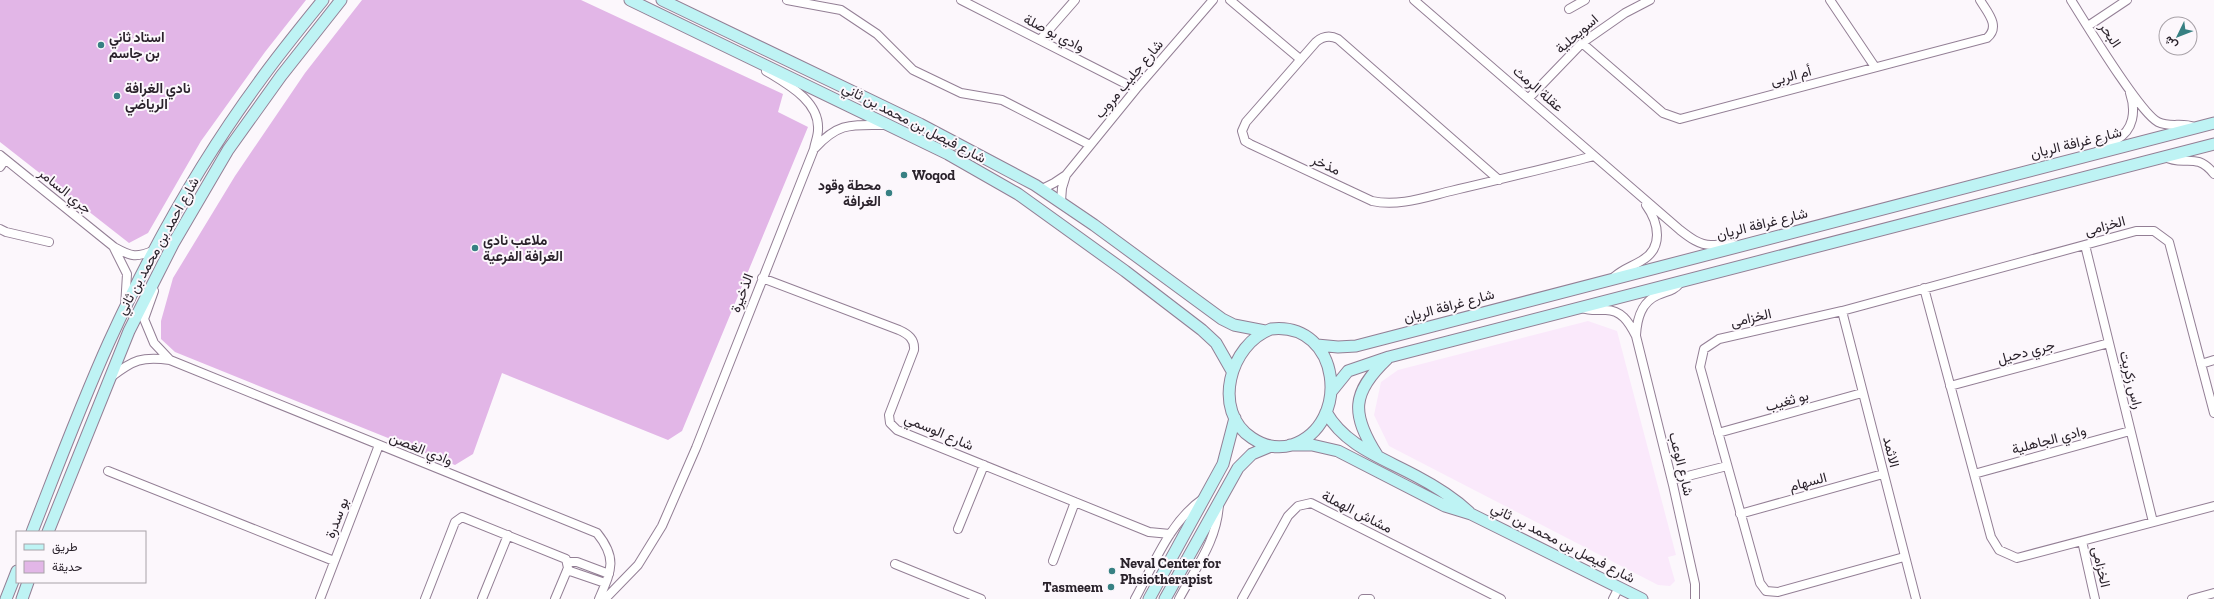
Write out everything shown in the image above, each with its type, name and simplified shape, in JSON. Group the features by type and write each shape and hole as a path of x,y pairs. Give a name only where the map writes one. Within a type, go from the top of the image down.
{"street":[{"name":"شارع احمد بن محمد بن ثاني","path":"32,531 89,388 125,309 181,203 254,89 323,0"},
{"name":"شارع احمد بن محمد بن ثاني","path":"48,531 108,380 139,308 167,255 228,150 281,76 341,0"},
{"name":"شارع فيصل بن محمد بن ثاني","path":"630,0 948,154 1043,211 1125,270 1202,330 1216,343 1232,371"},
{"name":"شارع فيصل بن محمد بن ثاني","path":"662,0 920,124 1042,189 1217,316 1234,325 1265,331"},
{"path":"788,0 841,10 877,34 913,70 960,93 1002,100 1090,145"},
{"name":"وادي بو صلة","path":"961,0 1136,89"},
{"path":"1040,40 1075,0"},
{"name":"شارع جليب مروب","path":"1042,189 1066,175 1136,89 1213,0"},
{"path":"1230,0 1300,59"},
{"name":"عقلة الرمث","path":"1414,0 1529,98 1642,199 1696,241 1712,245 1727,243 1737,246"},
{"path":"1569,9 1585,0"},
{"name":"اسويحلية","path":"1529,98 1582,43 1625,13 1650,0"},
{"path":"1830,0 1875,67"},
{"name":"أم الربى","path":"1582,43 1663,113 1680,119 1986,38 1993,31 1993,21 1980,0"},
{"name":"البحر","path":"2071,0 2127,85 2147,112 2156,121 2170,126 2184,125 2196,128"},
{"path":"2088,26 2127,0"},
{"name":"مذخر","path":"1499,180 1338,39 1330,36 1321,38 1300,59 1243,126 1242,136 1250,144 1372,202 1381,204 1408,201 1499,180 1594,156"},
{"name":"الذخيرة","path":"605,599 628,576 654,540 696,448 814,149 818,129 816,115 806,100 790,86 739,52"},
{"name":"البحر","path":"2094,154 2103,146 2120,137 2130,126 2134,105 2127,85"},
{"name":"شارع غرافة الريان","path":"1317,345 1338,348 1356,346 1614,277 2214,123"},
{"name":"الذخيرة","path":"814,149 827,135 839,128 852,125 888,125"},
{"path":"1331,392 1348,371 1389,357 2214,144"},
{"path":"2165,156 2175,160 2196,160 2205,165 2214,174"},
{"name":"جري السامر","path":"3,157 114,247 130,255 138,257 156,250"},
{"path":"0,167 3,157"},
{"name":"شارع جليب مروب","path":"1061,202 1062,188 1066,175"},
{"name":"عقلة الرمث","path":"1614,277 1626,268 1644,259 1656,245 1658,231 1657,223 1642,199"},
{"path":"0,229 6,232 49,242"},
{"name":"الخزامى","path":"1904,557 1778,592 1766,591 1760,583 1700,367 1704,350 1719,339 1842,311 2136,231 2154,231 2169,242 2214,413"},
{"name":"راس زكريت","path":"2085,245 2153,522"},
{"name":"جري السامر","path":"114,247 126,274 125,309"},
{"name":"وادي الغصن","path":"167,255 144,319 154,342 170,360"},
{"name":"شارع الوسمي","path":"762,278 899,330 910,336 914,344 914,350 889,415 890,423 897,430 1149,532 1170,534"},
{"name":"شارع الوعب","path":"1636,336 1637,322 1644,306 1658,295 1672,290 1681,282"},
{"name":"الخزامى","path":"1924,288 1991,537 1999,550 2017,558 2214,506"},
{"name":"شارع الوعب","path":"1582,308 1591,310 1609,310 1620,314 1631,325 1636,336 1672,480 1695,584 1695,599"},
{"name":"الاثمد","path":"1842,311 1916,599"},
{"path":"1149,599 1206,496 1227,454 1235,418 1229,390 1232,371 1240,353 1247,344 1265,331 1277,329 1291,330 1306,336 1317,345 1328,367 1331,392 1326,412 1318,427 1311,435 1290,446 1271,446 1250,438 1235,418"},
{"name":"جري دحيل","path":"1950,386 2109,343"},
{"name":"وادي الغصن","path":"108,380 137,360 149,357 170,360 228,382 597,533 608,546 611,567 599,599"},
{"path":"1377,456 1363,432 1358,415 1358,405 1360,394 1366,381 1389,357"},
{"path":"2201,364 2214,360"},
{"name":"بو ثغيب","path":"1718,434 1862,393"},
{"name":"شارع فيصل بن محمد بن ثاني","path":"1326,412 1334,426 1345,436 1377,456 1449,495 1471,514"},
{"name":"وادي الجاهلية","path":"1974,474 2130,431"},
{"name":"بو سدرة","path":"320,599 379,445"},
{"path":"1165,599 1232,476 1243,461 1252,454 1271,446"},
{"name":"شارع فيصل بن محمد بن ثاني","path":"1290,446 1312,446 1338,451 1445,506 1471,514 1642,599"},
{"path":"958,529 984,465"},
{"path":"1672,480 1727,466"},
{"path":"108,471 334,561"},
{"name":"السهام","path":"1740,514 1883,474"},
{"path":"1425,496 1431,484"},
{"path":"1135,599 1170,534 1190,507 1206,496"},
{"path":"1179,599 1216,530 1220,500"},
{"path":"1053,561 1075,502"},
{"name":"مشاش الهملة","path":"1242,599 1288,516 1298,506 1311,503 1501,599"},
{"path":"425,599 458,518 464,518 564,558 567,566 555,599"},
{"path":"482,599 508,535"},
{"name":"الخزامى","path":"2082,541 2095,599"},
{"path":"567,566 577,562 609,574"},
{"path":"896,564 980,599"},
{"path":"567,566 605,583"},
{"path":"6,599 16,574"},
{"path":"22,599 28,583"},
{"path":"1613,599 1619,587"},
{"path":"1184,589 1185,599"},
{"path":"2192,599 2214,593"},
{"path":"1363,599 1370,599"}],"shaded area":[{"path":"1588,321 1617,331 1676,555 1668,557 1675,581 1670,586 1658,585 1389,446 1374,415 1381,382 1398,370"}],"green space":[{"name":"نادي الغرافة الرياضي","path":"0,0 306,0 265,52 201,141 148,233 129,243 0,142"},
{"name":"ملاعب نادي الغرافة الفرعية","path":"362,0 581,0 783,94 778,112 808,127 682,431 668,440 502,373 473,454 455,465 175,352 161,339 161,321 173,278 235,176 305,73"}],"place":[{"name":"استاد ثاني بن جاسم","path":"101,45"},
{"name":"نادي الغرافة الرياضي","path":"117,96"},
{"name":"Woqod","path":"904,175"},
{"name":"محطة وقود الغرافة","path":"889,193"},
{"name":"ملاعب نادي الغرافة الفرعية","path":"475,248"},
{"name":"Neval Center for Phsiotherapist","path":"1112,571"},
{"name":"Tasmeem","path":"1111,587"}]}
